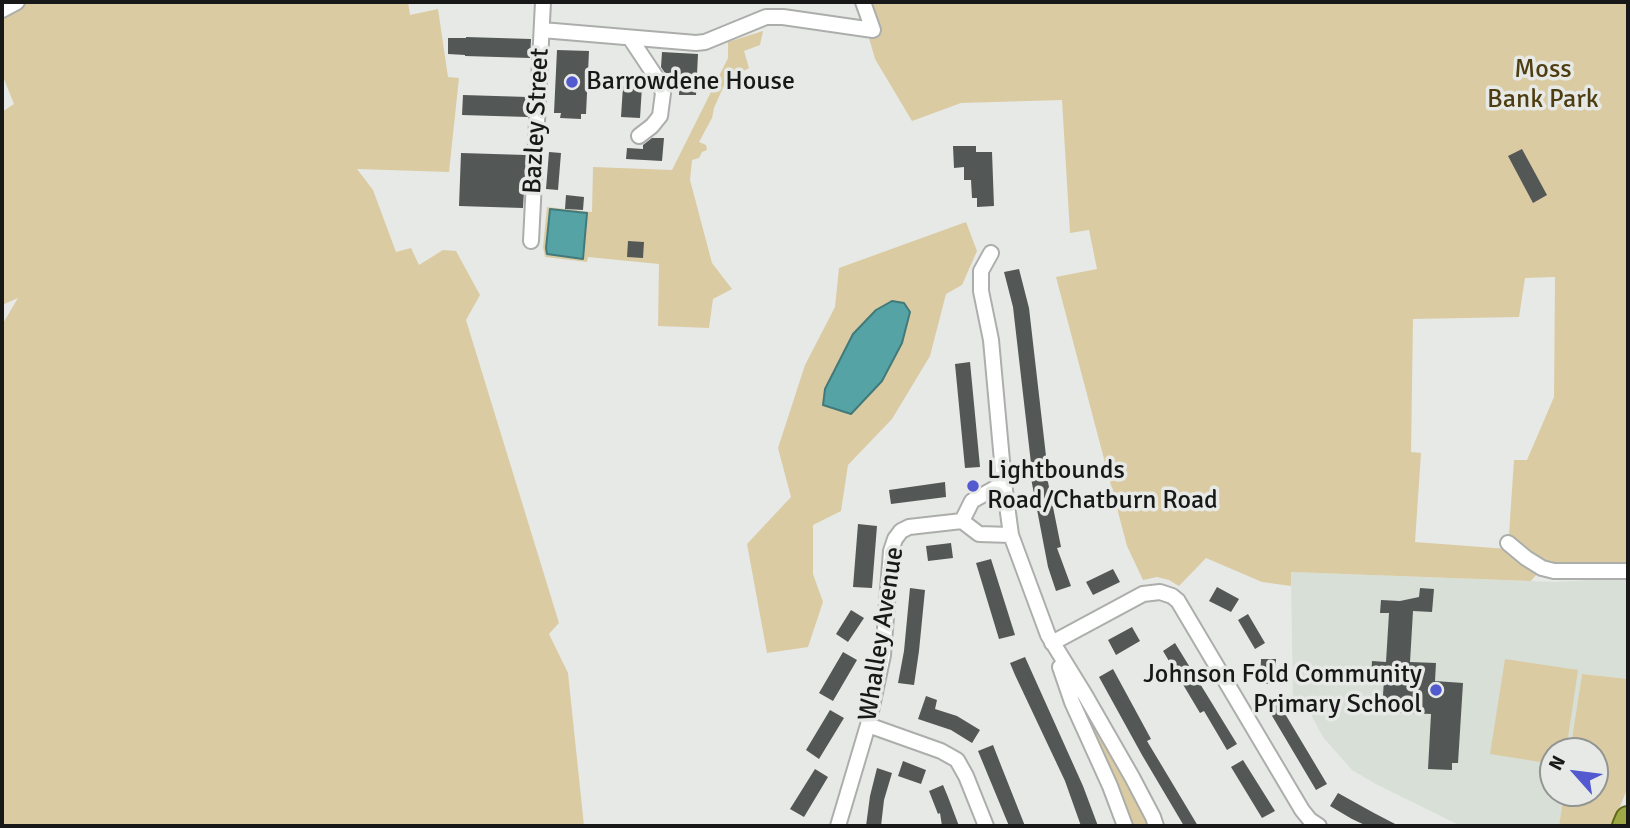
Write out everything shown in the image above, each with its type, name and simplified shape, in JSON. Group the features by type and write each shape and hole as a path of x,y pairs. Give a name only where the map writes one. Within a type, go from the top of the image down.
{"highway":[{"path":"1625,826 1628,819"}],"street":[{"path":"2,10 17,2"},
{"name":"Bazley Street","path":"531,241 543,2"},
{"path":"542,30 696,43 705,42 766,17 873,30 863,2"},
{"path":"631,38 658,80 663,93 660,116 639,136"},
{"path":"991,253 981,271 981,291 991,340 1011,535 1072,702 1125,826"},
{"path":"1004,483 972,501 962,521 979,534 1011,535"},
{"name":"Whalley Avenue","path":"838,826 868,725 883,655 891,551 895,539 901,531 909,527 962,521"},
{"path":"1508,543 1542,568 1554,571 1628,571"},
{"path":"1052,643 1143,594 1160,592 1172,596 1178,601 1302,810 1319,826"},
{"path":"1052,643 1157,826"},
{"path":"868,725 940,751 957,760 986,826"}],"shaded area":[{"name":"Johnson Fold Community Primary School","path":"1291,572 1555,582 1628,578 1628,679 1582,674 1572,737 1539,737 1539,807 1562,807 1559,826 1461,826 1352,770 1323,737 1304,702 1293,702"}],"green space":[{"path":"2,2 408,2 410,15 438,9 448,77 459,78 449,172 357,169 373,190 396,252 411,248 419,265 443,250 456,251 480,295 466,320 559,623 549,634 568,673 584,826 2,826 2,325 18,298 2,305 2,112 14,104 2,74"},
{"name":"Moss Bank Park","path":"868,2 1628,2 1628,562 1545,563 1531,581 1291,572 1291,586 1262,582 1206,558 1179,586 1157,577 1143,580 1127,546 1056,277 1097,269 1089,230 1070,233 1062,100 961,103 912,121 875,59 869,38 879,27","holes":["1555,277 1554,397 1527,460 1514,460 1508,549 1415,542 1421,453 1411,452 1413,319 1519,317 1525,278"]},
{"path":"763,31 760,45 744,51 749,68 726,81 712,118 699,142 706,145 707,150 702,152 699,158 692,160 690,180 712,263 732,289 713,299 709,328 658,326 659,264 588,257 587,262 545,257 543,247 547,207 592,212 593,167 672,170 728,58 728,42"},
{"path":"966,222 977,251 962,285 946,294 930,356 892,419 848,465 841,511 813,525 813,574 823,602 808,647 767,653 747,544 791,497 778,448 805,365 835,307 839,268"},
{"path":"1505,659 1578,670 1568,737 1539,737 1539,762 1490,754"},
{"path":"1582,674 1628,679 1628,787 1612,826 1559,826 1562,807 1609,807 1609,737 1572,737"},
{"path":"1079,695 1150,826 1131,826 1076,697"}],"water":[{"path":"550,209 587,213 583,259 547,254"},
{"path":"892,301 904,303 910,312 902,343 882,381 851,414 823,405 825,389 853,334 876,310"}],"building":[{"path":"448,38 531,39 530,58 448,54"},
{"name":"Barrowdene House","path":"557,50 589,51 586,114 581,114 581,119 560,118 561,113 554,113"},
{"path":"662,52 698,54 696,95 679,95 680,73 665,73 661,67"},
{"path":"623,86 642,86 640,118 621,117"},
{"path":"463,95 528,97 528,117 462,115"},
{"path":"652,138 664,138 662,161 626,159 627,148 643,149 643,145"},
{"path":"953,146 976,146 976,152 992,152 994,206 977,207 977,198 972,198 971,180 964,180 964,167 954,168"},
{"path":"1522,149 1547,195 1533,203 1508,156"},
{"path":"549,152 561,153 558,190 546,189"},
{"path":"461,153 526,155 523,208 459,206"},
{"path":"566,195 584,197 583,210 565,209"},
{"path":"628,241 644,242 643,258 627,257"},
{"path":"1019,269 1029,308 1046,456 1043,457 1061,547 1057,548 1071,586 1056,591 1048,567 1030,473 1013,307 1004,272"},
{"path":"970,362 980,467 965,468 955,364"},
{"path":"945,482 946,497 891,504 889,490"},
{"path":"858,524 877,526 872,588 853,587"},
{"path":"951,543 953,558 928,561 926,546"},
{"path":"991,559 1015,635 999,639 976,563"},
{"path":"1113,569 1120,582 1093,595 1086,582"},
{"path":"1217,587 1239,599 1231,612 1209,601"},
{"path":"910,588 925,590 914,685 898,683"},
{"path":"1420,588 1434,589 1432,612 1413,611 1410,662 1436,663 1435,681 1463,683 1458,763 1452,763 1452,770 1428,769 1431,714 1382,712 1384,679 1371,678 1372,661 1386,662 1389,613 1380,613 1381,600 1400,601 1419,597"},
{"path":"851,610 864,618 848,642 836,634"},
{"path":"1248,614 1265,643 1255,649 1238,620"},
{"path":"1132,627 1140,641 1116,655 1108,640"},
{"path":"1175,643 1237,744 1227,750 1204,711 1200,713 1163,651"},
{"path":"843,652 857,660 833,701 819,693"},
{"path":"1025,657 1098,826 1081,826 1065,781 1015,675 1010,663"},
{"path":"1261,659 1276,659 1275,684 1260,684"},
{"path":"1113,669 1151,739 1147,741 1198,826 1184,826 1099,677"},
{"path":"926,696 937,700 935,709 957,716 980,730 972,743 951,730 918,719"},
{"path":"1275,697 1327,784 1316,790 1265,704"},
{"path":"830,710 844,718 819,759 806,750"},
{"path":"993,745 1025,826 1009,826 978,751"},
{"path":"1243,760 1275,811 1262,818 1231,767"},
{"path":"903,761 926,770 921,784 898,776"},
{"path":"877,768 892,773 884,800 881,826 866,826 870,796"},
{"path":"815,769 828,777 804,817 790,809"},
{"path":"943,785 959,826 942,826 940,813 938,814 929,791"},
{"path":"1338,793 1399,826 1367,826 1352,819 1330,806"}],"place":[{"name":"Barrowdene House","path":"572,82"},
{"name":"Lightbounds Road/Chatburn Road","path":"973,486"},
{"name":"Johnson Fold Community Primary School","path":"1436,690"}]}
